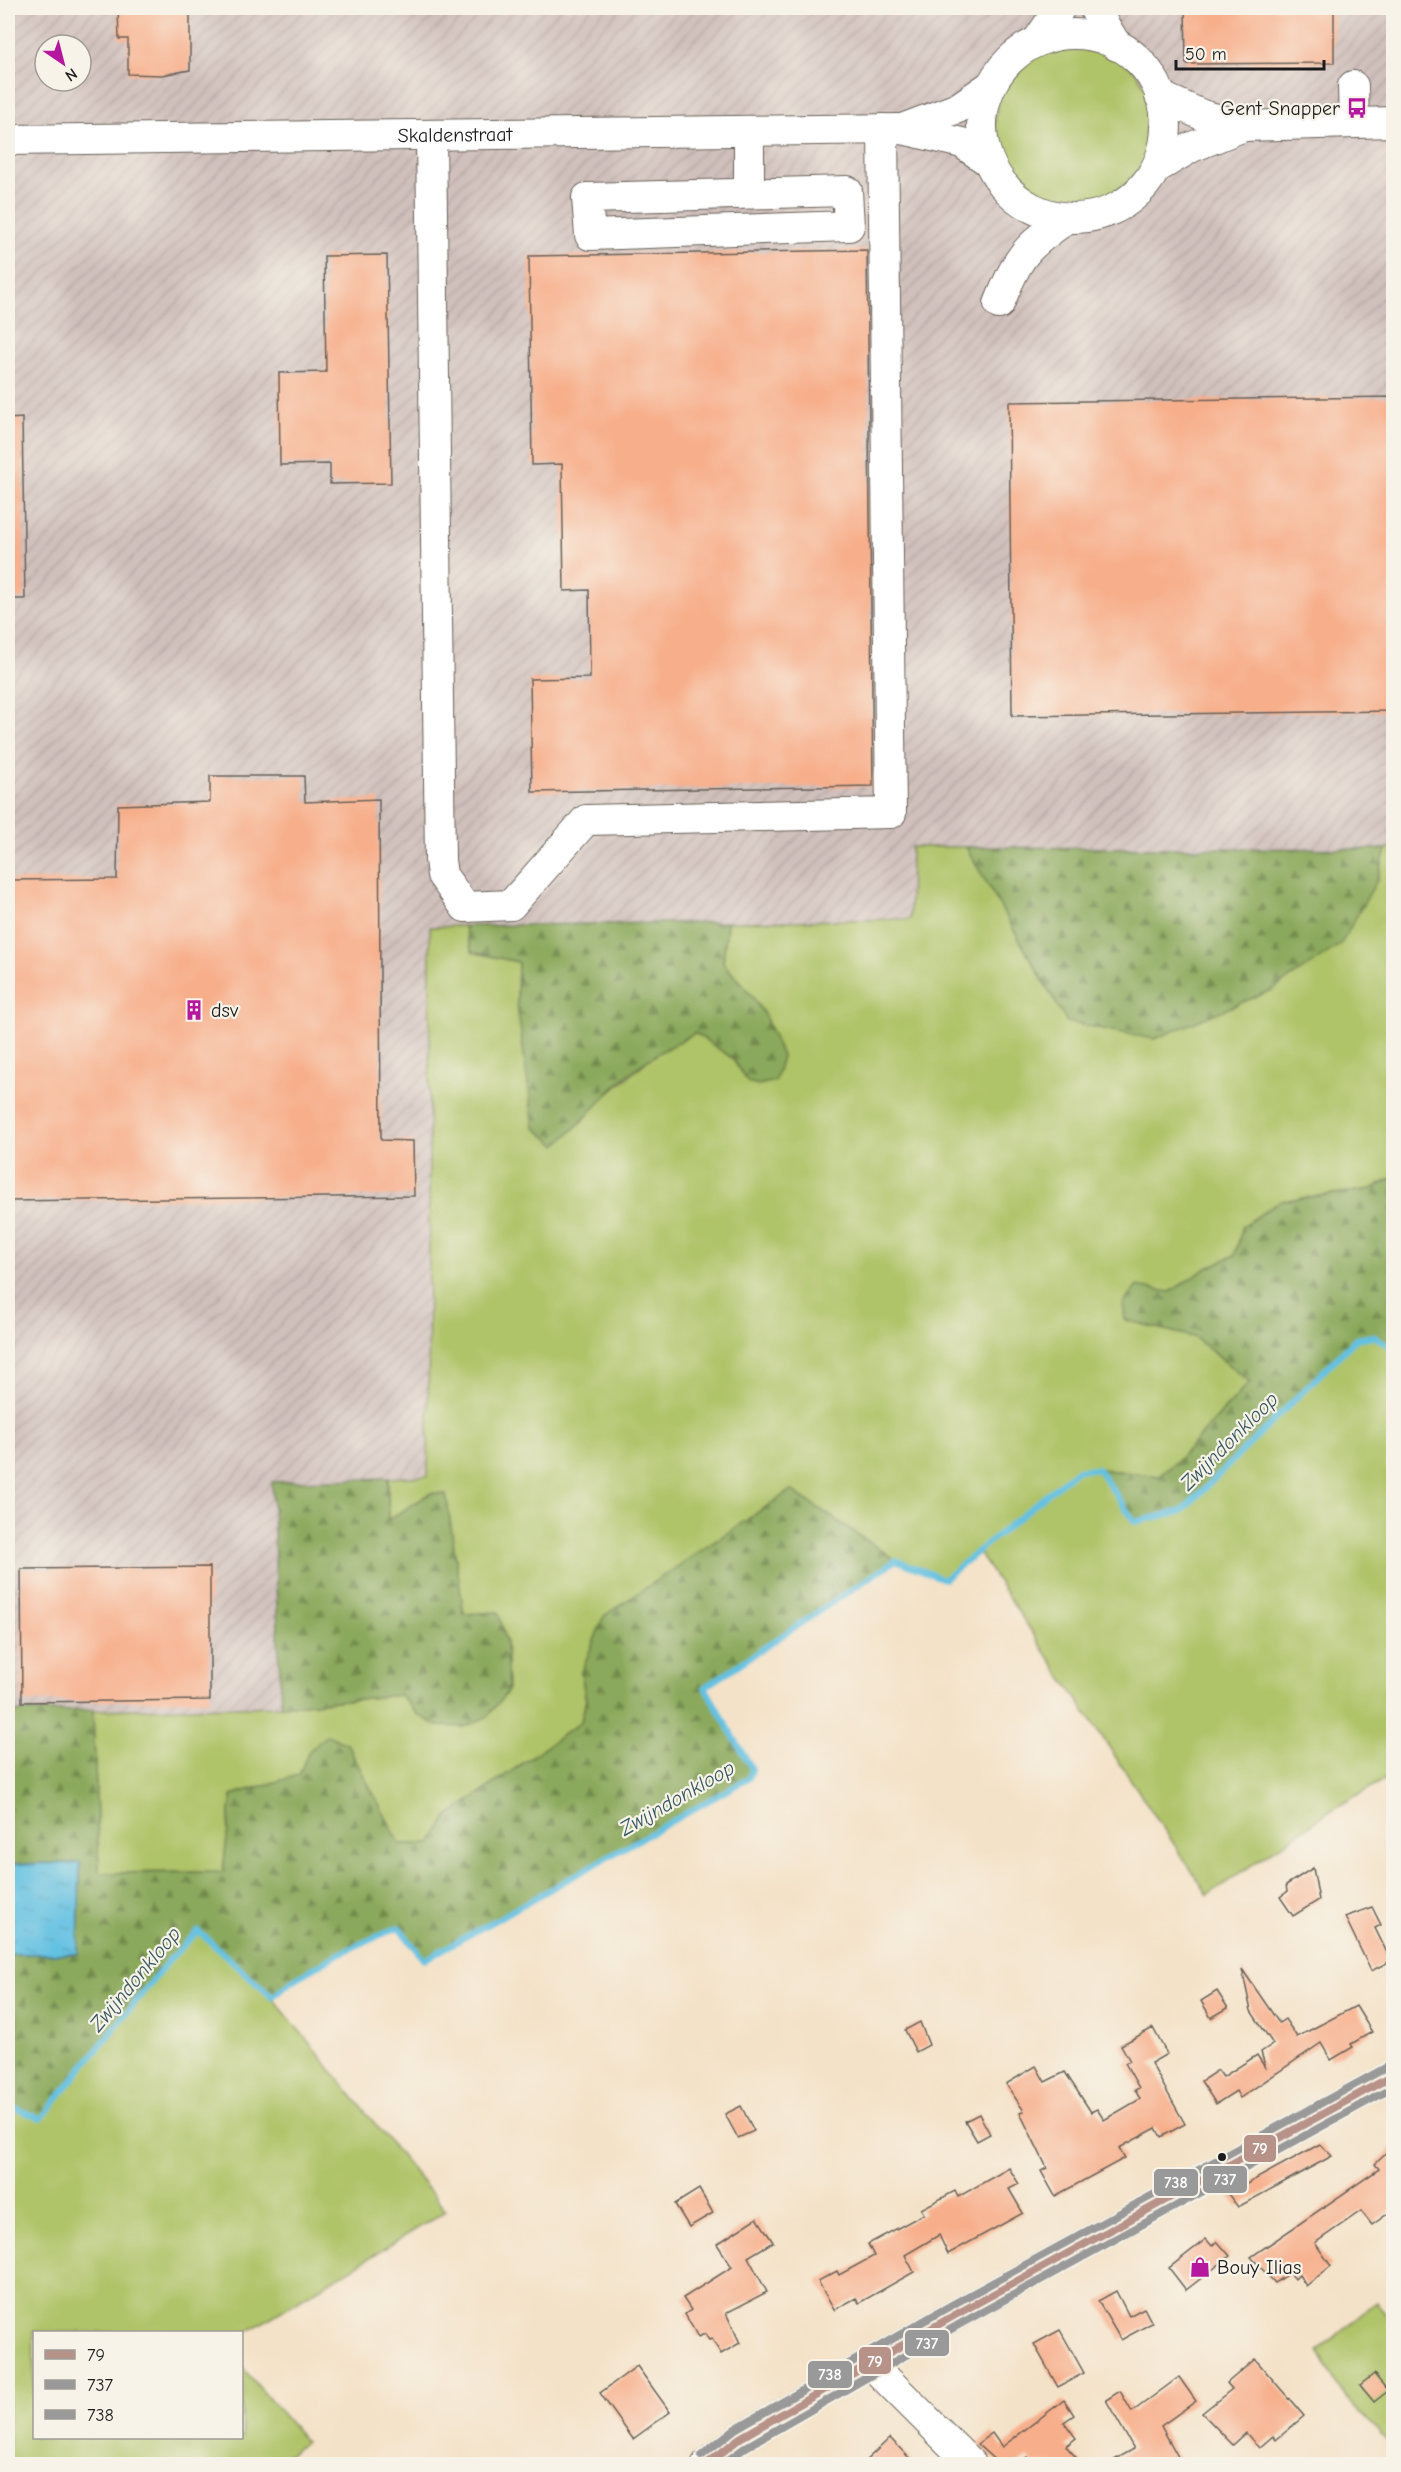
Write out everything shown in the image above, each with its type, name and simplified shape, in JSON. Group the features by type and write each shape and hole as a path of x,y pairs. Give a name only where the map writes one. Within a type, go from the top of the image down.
{"street":[{"path":"1038,40 1060,8"},
{"path":"1094,8 1118,46"},
{"name":"Skaldenstraat","path":"893,129 958,108 990,86 1013,56 1038,40 1070,33 1102,38 1131,53 1155,80 1166,113 1164,149 1158,167 1140,192 1114,210 1086,219 1056,218 1032,209 1002,186 982,143 981,119 990,86"},
{"path":"1353,86 1354,123"},
{"name":"Skaldenstraat","path":"1160,96 1202,115 1244,126 1394,122"},
{"name":"Skaldenstraat","path":"1158,167 1192,147 1244,126"},
{"path":"431,135 440,860 442,875 465,908 511,905 586,820 891,813 893,129"},
{"name":"Skaldenstraat","path":"8,140 893,129 962,143 988,160"},
{"path":"749,131 749,193"},
{"path":"848,191 849,226 591,235 587,198 749,193 848,191"},
{"path":"1014,196 1017,261"},
{"path":"999,304 1017,261 1039,238 1068,218"},
{"path":"707,2464 740,2438 1394,2075"},
{"path":"871,2364 971,2464"}],"shaded area":[{"path":"8,8 1393,8 1393,849 912,847 910,919 430,927 428,1477 272,1483 281,1706 8,1712"}],"green space":[{"path":"1078,43 1115,56 1134,70 1143,84 1149,101 1151,131 1148,149 1142,164 1133,177 1121,187 1089,200 1059,202 1040,197 1016,180 998,148 995,121 1001,95 1016,72 1042,51"},
{"path":"911,847 966,847 1067,1022 1377,880 1386,849 1393,849 1393,1178 1372,1189 1280,1201 1243,1226 1235,1255 1207,1268 1201,1275 1126,1320 1194,1337 1250,1382 1179,1459 1159,1476 1099,1469 1182,1511 1356,1339 1373,1336 1393,1348 1394,1663 1389,1666 1394,1673 1393,1775 1335,1808 1208,1895 979,1553 944,1579 896,1560 791,1490 581,1672 586,1700 581,1722 448,1816 431,1844 400,1844 347,1744 309,1751 299,1775 232,1795 223,1872 99,1873 93,1710 281,1706 400,1695 418,1715 508,1691 506,1641 464,1614 446,1494 388,1520 388,1478 428,1476 430,927 464,926 472,952 518,962 517,1005 599,1102 655,1054 695,1033 732,1058 748,1082 753,997 723,963 727,922 910,919"},
{"path":"966,847 1386,849 1377,880 1341,944 1272,990 1154,1039 1067,1022"},
{"path":"727,922 723,963 753,997 765,1016 782,1056 775,1081 758,1085 748,1082 732,1058 695,1033 628,1074 556,1145 534,1127 517,1005 518,962 472,952 464,926"},
{"path":"1393,1178 1393,1348 1373,1336 1356,1339 1182,1511 1135,1522 1098,1469 1159,1476 1179,1459 1250,1382 1194,1337 1125,1320 1123,1304 1137,1286 1170,1292 1207,1268 1235,1255 1243,1226 1280,1201 1372,1189"},
{"path":"388,1478 388,1520 431,1493 446,1494 464,1614 498,1612 506,1641 508,1691 487,1717 464,1727 438,1726 418,1715 400,1695 281,1706 272,1482"},
{"path":"791,1490 896,1560 705,1686 752,1769 749,1778 424,1960 399,1927 317,1966 272,1997 198,1931 170,1959 41,2119 8,2105 8,1954 78,1954 80,1863 8,1864 8,1712 93,1710 99,1873 223,1872 232,1795 299,1775 309,1751 327,1735 347,1744 400,1844 430,1844 448,1816 581,1722 586,1700 581,1672 604,1616"},
{"path":"198,1931 272,1997 446,2211 243,2334 243,2331 33,2331 33,2439 243,2439 243,2368 306,2442 276,2464 8,2464 8,2105 41,2119 170,1959"},
{"path":"1376,2302 1393,2321 1393,2446 1345,2397 1318,2351"}],"water":[{"path":"80,1863 78,1954 8,1954 8,1864"}],"building":[{"path":"118,8 190,8 190,70 162,75 128,74 128,39 119,39"},
{"path":"1185,8 1334,8 1334,63 1186,64"},
{"path":"867,250 873,786 532,792 530,679 590,678 589,590 564,591 562,464 532,465 529,256"},
{"path":"387,255 391,483 330,484 330,464 280,465 279,373 326,372 324,256"},
{"path":"1394,397 1394,711 1012,716 1009,402"},
{"path":"22,418 25,599 8,599 8,419"},
{"name":"dsv","path":"210,776 304,776 305,802 379,799 381,1140 413,1141 414,1196 8,1201 8,880 117,879 118,805 210,802"},
{"path":"210,1567 210,1700 22,1702 21,1569"},
{"path":"1313,1868 1319,1900 1293,1916 1280,1897 1287,1892 1286,1885"},
{"path":"1372,1907 1381,1925 1375,1928 1391,1961 1371,1971 1345,1917"},
{"path":"1242,1969 1279,2023 1285,2019 1297,2037 1356,2006 1372,2032 1351,2044 1353,2047 1331,2060 1321,2043 1240,2098 1236,2091 1216,2104 1201,2081 1218,2070 1223,2077 1257,2055 1266,2069 1261,2052 1273,2044 1251,2011"},
{"path":"1217,1991 1228,2008 1211,2018 1201,2001"},
{"path":"920,2022 929,2045 916,2052 905,2030"},
{"path":"1153,2028 1167,2054 1151,2063 1185,2124 1161,2137 1156,2128 1119,2148 1125,2158 1055,2196 1041,2171 1047,2168 1020,2113 1024,2111 1006,2084 1036,2066 1045,2082 1065,2072 1091,2112 1097,2109 1104,2120 1140,2099 1135,2090 1139,2088 1125,2063 1130,2061 1121,2045"},
{"path":"741,2106 754,2131 738,2138 725,2114"},
{"path":"979,2114 990,2134 977,2141 965,2121"},
{"path":"1320,2144 1332,2156 1238,2207 1228,2194"},
{"path":"1394,2146 1394,2209 1372,2225 1361,2211 1315,2243 1331,2266 1306,2286 1299,2275 1295,2279 1290,2273 1275,2283 1251,2257 1379,2169 1375,2164"},
{"path":"1009,2168 1019,2184 1009,2189 1023,2213 948,2254 939,2235 905,2255 914,2272 859,2303 856,2298 834,2310 818,2281 837,2271 839,2275 874,2256 868,2244 924,2214 921,2209 955,2191 958,2197"},
{"path":"699,2189 713,2213 689,2227 675,2204"},
{"path":"757,2218 773,2242 748,2257 767,2292 726,2313 740,2343 721,2354 712,2339 709,2340 705,2334 698,2337 685,2314 691,2310 683,2298 732,2267 717,2244"},
{"path":"1206,2239 1212,2246 1217,2241 1230,2256 1186,2290 1169,2268"},
{"path":"1116,2291 1129,2316 1144,2308 1152,2323 1121,2340 1098,2301"},
{"path":"1060,2330 1084,2373 1058,2387 1034,2344"},
{"path":"1255,2359 1304,2416 1276,2440 1273,2436 1259,2448 1246,2433 1233,2445 1202,2413 1232,2389 1227,2383"},
{"path":"637,2366 670,2412 633,2439 600,2393"},
{"path":"1374,2374 1388,2391 1374,2402 1360,2385"},
{"path":"1179,2377 1196,2401 1161,2426 1182,2464 1163,2464 1160,2459 1150,2464 1107,2464 1134,2449 1106,2400 1120,2391 1132,2412"},
{"path":"1064,2400 1074,2415 1064,2422 1076,2438 1066,2446 1082,2464 1033,2464 1027,2457 1017,2464 999,2464 977,2444 992,2433 1002,2447"},
{"path":"890,2438 915,2464 862,2464"}],"waterway":[{"name":"Zwijndonkloop","path":"8,2105 41,2119 170,1959 198,1931 272,1997 317,1966 399,1927 424,1960 749,1778 752,1769 705,1687 896,1560 944,1579 1077,1470 1098,1469 1135,1522 1182,1511 1356,1339 1373,1336 1394,1348"}],"transit line":[{"name":"738","path":"701,2456 735,2429 950,2306 1389,2066"},
{"name":"79","path":"707,2464 740,2438 955,2315 1394,2075"},
{"name":"737","path":"723,2464 746,2447 960,2324 1394,2087"}],"place":[{"name":"Gent Snapper","path":"1357,108"},
{"name":"dsv","path":"194,1010"},
{"name":"Bouy Ilias","path":"1200,2267"}]}
